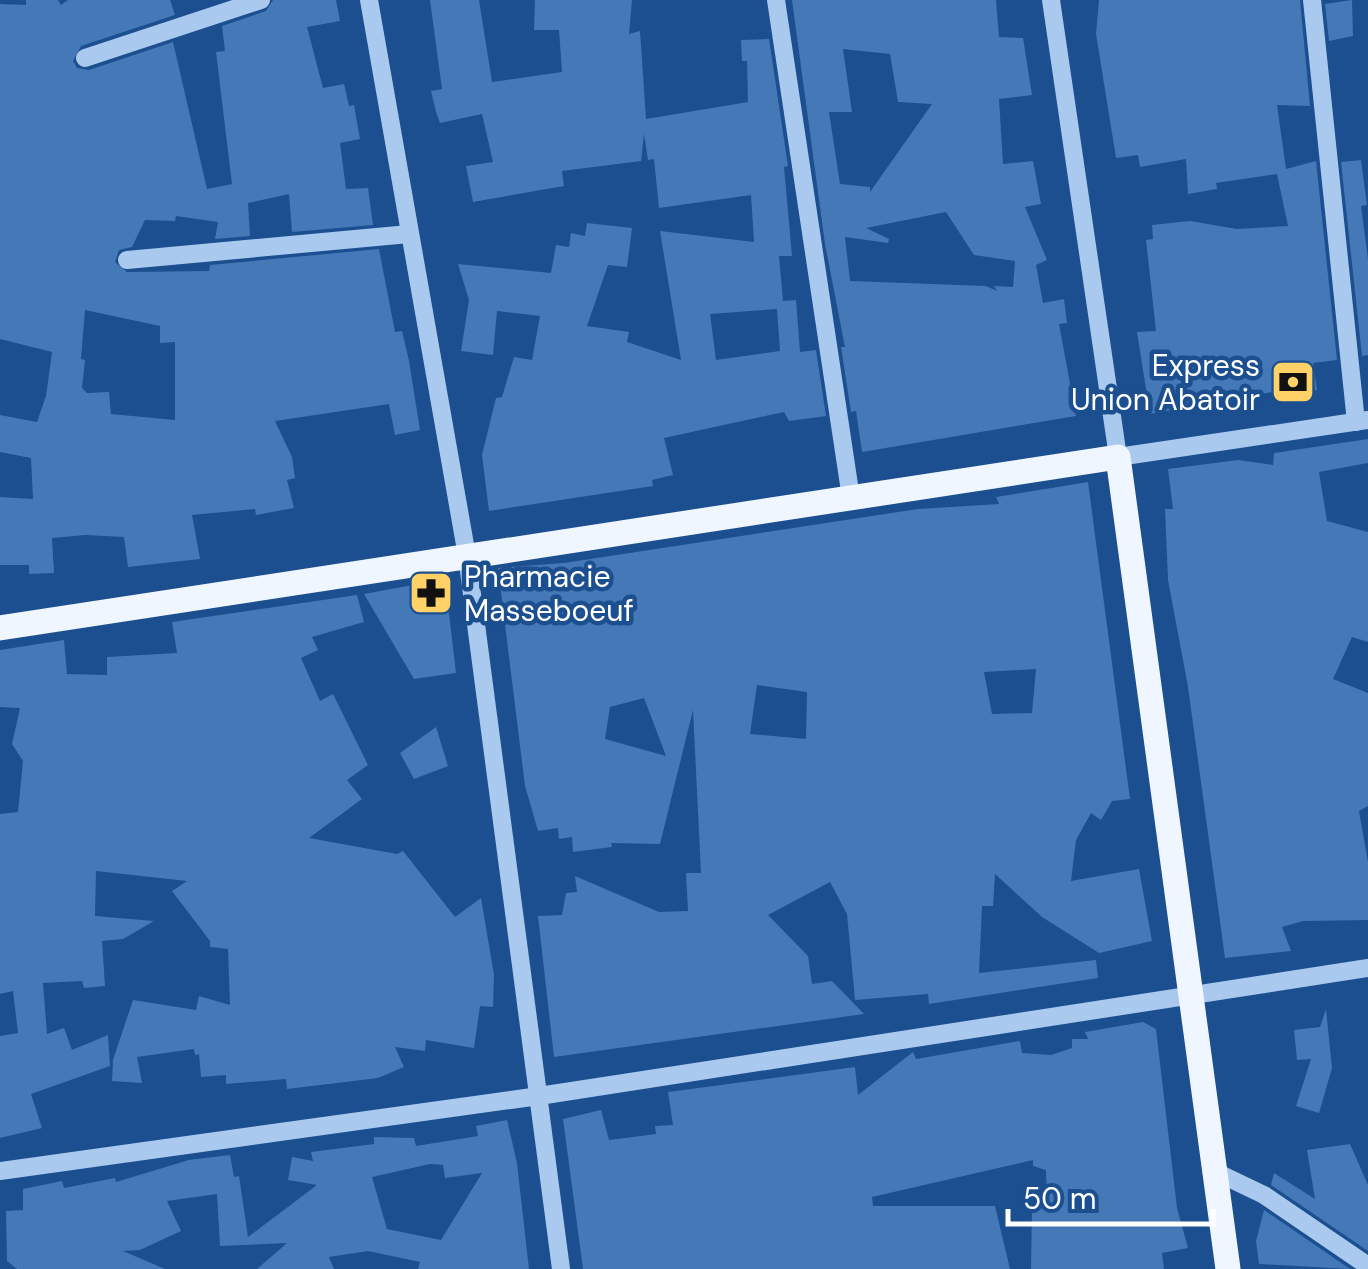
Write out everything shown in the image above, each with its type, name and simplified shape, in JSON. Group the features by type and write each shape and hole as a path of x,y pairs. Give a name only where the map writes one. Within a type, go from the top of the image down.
{"main road":[{"path":"0,628 1118,458 1228,1269"}],"street":[{"path":"85,58 260,0"},
{"path":"368,0 466,556 561,1269"},
{"path":"776,0 851,498"},
{"path":"1051,0 1118,458 1362,421 1312,0"},
{"path":"127,260 410,234"},
{"path":"0,1170 539,1096 1368,968"},
{"path":"1216,1172 1264,1195 1368,1266"}],"building":[{"path":"26,0 58,0 61,5 68,0 170,0 175,15 81,46 73,61 77,68 89,70 173,42 207,189 232,184 216,52 225,51 222,26 266,11 273,0 336,0 340,21 307,27 323,88 344,84 349,106 354,105 360,139 340,143 346,189 368,188 373,225 292,232 289,194 248,203 250,236 215,239 218,222 176,216 175,221 145,220 132,247 119,250 115,262 127,272 209,271 210,265 379,249 395,332 402,331 409,361 420,430 395,435 389,404 275,421 292,457 295,478 287,480 294,508 256,515 255,509 192,515 200,559 128,567 124,537 85,535 52,538 54,573 29,574 29,565 0,565 0,497 33,499 31,458 0,452 0,415 37,422 46,396 52,352 0,339 0,4 26,5","holes":["85,310 160,326 160,343 175,342 175,420 111,414 109,392 87,393 82,388"]},
{"path":"430,0 479,0 492,82 562,72 559,30 534,30 535,0 632,0 629,34 640,31 646,119 748,102 747,61 742,61 741,40 769,39 788,166 784,167 792,256 779,256 783,301 796,300 800,352 816,350 826,416 789,421 784,412 664,438 673,475 652,480 653,486 489,511 482,455 496,398 502,397 514,357 532,360 540,316 497,311 493,355 461,351 469,300 458,264 551,273 556,245 569,247 571,233 585,236 587,223 632,228 627,267 608,265 587,326 629,332 627,342 681,360 660,231 754,242 751,195 659,208 654,159 648,160 644,134 641,161 562,171 564,186 473,202 466,166 493,162 482,114 440,123 431,91 442,89","holes":["777,309 780,351 716,360 710,314"]},
{"path":"792,0 996,0 999,37 1023,38 1032,95 999,99 1003,164 1033,161 1041,204 1025,207 1047,260 1036,265 1043,303 1064,299 1067,323 1059,324 1076,416 862,452 856,411 851,412 841,347 845,347 825,244","holes":["843,49 890,54 898,102 932,104 870,192 870,187 840,184 829,112 852,112","946,212 974,255 1015,261 1013,287 994,286 997,291 986,286 850,281 845,237 888,243 889,239 866,228"]},
{"path":"1099,0 1300,0 1310,106 1277,105 1286,169 1316,161 1337,360 1313,363 1317,390 1272,396 1272,392 1150,414 1137,332 1156,331 1146,240 1153,239 1152,225 1190,221 1237,229 1288,226 1277,174 1216,183 1217,189 1188,194 1186,159 1140,167 1138,155 1116,158 1096,34"},
{"path":"1352,0 1353,36 1329,41 1325,4"},
{"path":"1361,160 1367,205 1361,206 1368,259 1368,355 1362,356 1341,162"},
{"path":"1368,439 1368,463 1319,472 1327,521 1368,532 1368,642 1352,637 1333,679 1368,693 1368,806 1359,811 1368,862 1368,920 1303,921 1282,927 1291,951 1225,958 1188,687 1168,580 1165,509 1173,509 1168,469 1238,460 1273,465 1274,453"},
{"path":"1088,482 1130,799 1112,801 1101,820 1091,813 1076,840 1071,881 1139,869 1152,941 1099,953 1042,917 995,874 993,906 982,906 979,973 1096,960 1098,978 929,1004 928,994 855,1000 847,914 830,882 768,915 808,956 812,984 832,981 864,1014 554,1057 538,916 562,915 566,893 577,892 575,876 659,912 688,911 686,873 701,873 693,710 660,844 611,843 612,847 573,852 572,837 559,839 558,828 538,831 525,786 498,568 564,563 918,509 999,504 996,497","holes":["1036,669 1032,713 992,714 984,672","757,685 807,692 806,739 750,734","644,698 666,756 605,739 610,707"]},
{"path":"445,579 456,673 414,679 364,594"},
{"path":"357,595 364,622 312,637 318,650 301,658 320,701 333,694 368,765 347,780 362,799 309,838 397,854 403,851 455,917 481,898 494,975 493,1007 480,1006 474,1048 426,1040 425,1051 395,1047 404,1067 378,1078 287,1089 286,1079 226,1084 226,1075 201,1077 199,1054 195,1055 194,1049 137,1057 142,1083 112,1081 113,1060 133,1000 196,1010 199,996 230,1005 228,949 210,947 210,941 172,891 187,881 96,871 95,916 154,921 123,939 102,941 105,986 84,988 82,981 43,983 47,1034 64,1028 72,1050 108,1035 110,1066 31,1094 42,1128 0,1138 0,1036 18,1033 13,991 0,994 0,814 18,812 23,761 12,744 20,708 0,707 0,650 64,640 67,674 107,675 107,657 177,653 172,622"},
{"path":"436,727 448,766 414,779 400,753"},
{"path":"1326,1009 1332,1068 1319,1113 1296,1106 1311,1059 1297,1060 1294,1030 1320,1027"},
{"path":"1143,1022 1156,1029 1177,1208 1188,1248 1162,1253 1164,1269 1031,1269 1032,1206 1047,1206 1046,1170 1033,1166 1033,1160 872,1197 873,1206 995,1206 1010,1269 583,1269 563,1119 601,1110 609,1140 656,1134 655,1126 673,1125 668,1092 855,1067 858,1095 913,1052 916,1059 1020,1041 1022,1053 1051,1055 1072,1048 1072,1039 1088,1039 1085,1032"},
{"path":"507,1120 517,1163 529,1269 418,1269 420,1262 368,1251 329,1257 334,1269 257,1269 287,1243 220,1246 217,1194 167,1201 181,1231 140,1250 123,1251 165,1269 17,1269 7,1261 6,1211 23,1210 23,1189 62,1181 64,1188 115,1178 116,1182 189,1160 230,1155 234,1177 239,1176 248,1237 317,1185 288,1180 292,1157 313,1161 311,1152 374,1144 374,1137 414,1138 416,1146 478,1136 476,1126","holes":["430,1164 443,1165 445,1178 482,1173 441,1240 387,1229 372,1177"]},
{"path":"1350,1144 1368,1185 1368,1251 1271,1185 1274,1173 1315,1199 1307,1150"},
{"path":"1264,1210 1350,1269 1259,1264 1256,1241"}],"place":[{"name":"Express Union Abatoir","path":"1293,382"},
{"name":"Pharmacie Masseboeuf","path":"431,593"}]}
